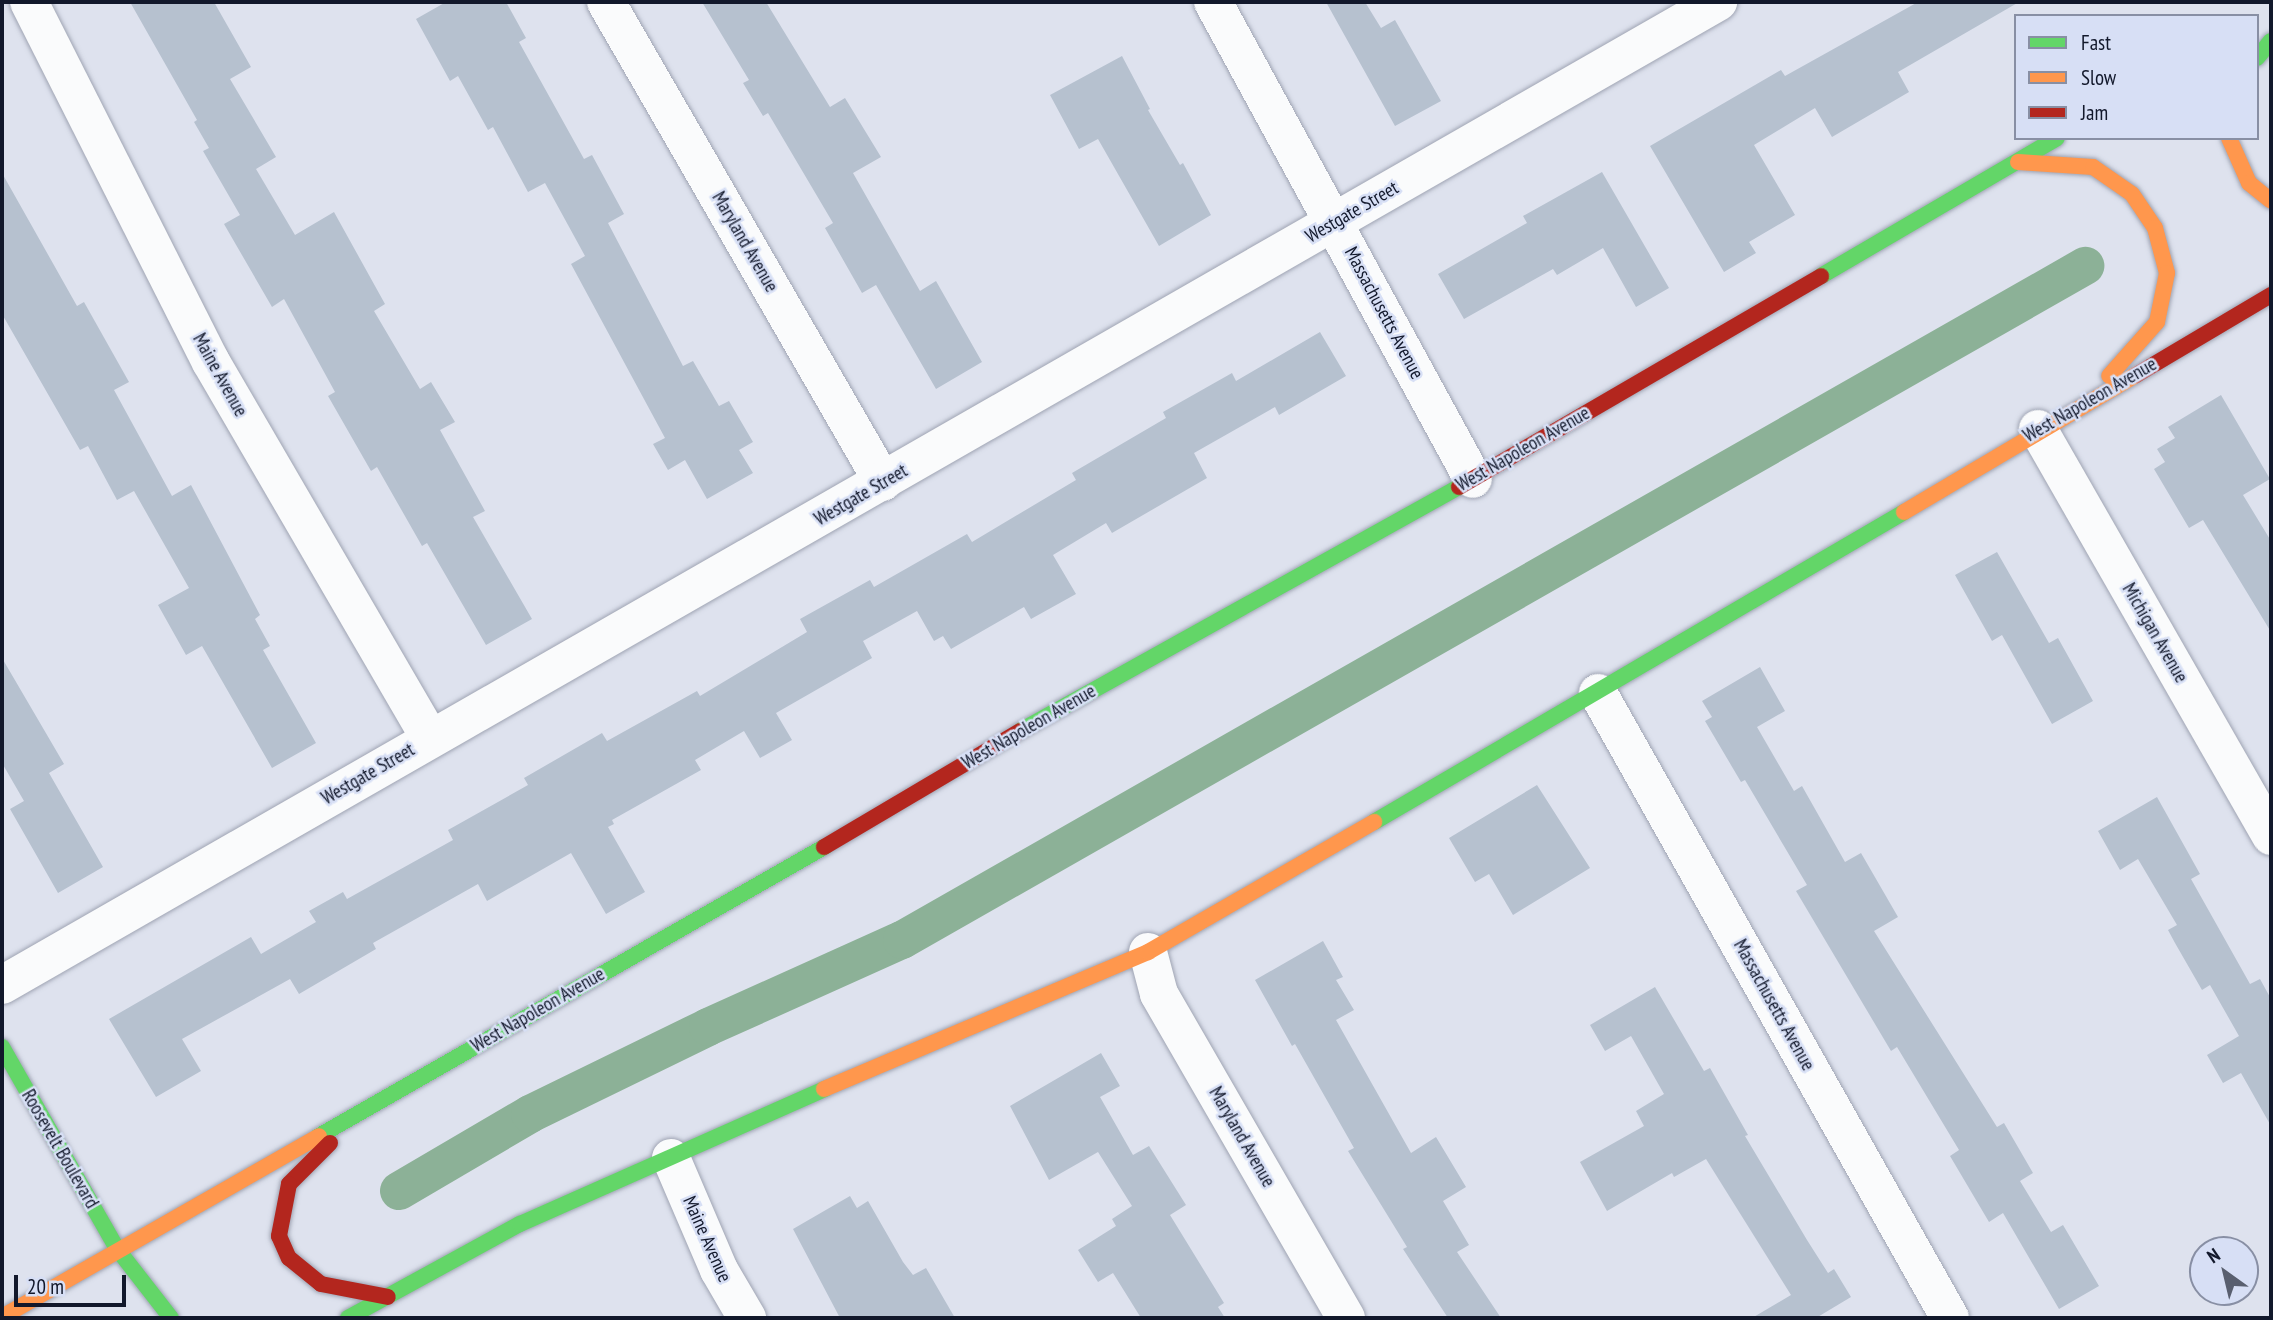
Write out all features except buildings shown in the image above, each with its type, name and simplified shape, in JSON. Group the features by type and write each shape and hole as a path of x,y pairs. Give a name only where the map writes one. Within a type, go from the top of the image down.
{"main road":[{"path":"2259,56 2271,41"},
{"name":"West Napoleon Avenue","path":"2,1317 784,870 1044,717 1473,479 2054,140"},
{"path":"2230,140 2249,183 2271,201"},
{"path":"2018,162 2093,167 2132,194 2155,228 2167,273 2157,322 2084,403"},
{"name":"West Napoleon Avenue","path":"348,1318 520,1224 671,1158 699,1142 1148,952 1598,693 2038,429 2271,295"},
{"name":"Roosevelt Boulevard","path":"2,1047 118,1250 171,1318"},
{"path":"363,1110 289,1184 279,1236 289,1258 321,1284 388,1297"},
{"name":"Roosevelt Boulevard","path":"118,1250 133,1296"}],"street":[{"name":"Maine Avenue","path":"29,2 211,362 430,738"},
{"name":"Maryland Avenue","path":"606,2 883,482"},
{"name":"Massachusetts Avenue","path":"1213,2 1473,479"},
{"name":"Westgate Street","path":"2,985 1718,2"},
{"name":"Michigan Avenue","path":"2038,429 2271,836"},
{"name":"Massachusetts Avenue","path":"1598,693 1950,1318"},
{"name":"Maryland Avenue","path":"1148,952 1159,994 1346,1318"},
{"name":"Maine Avenue","path":"671,1158 719,1270 747,1318"}],"waterway":[{"path":"399,1191 530,1114 708,1027 902,940 2085,266"}],"traffic: fast":[{"path":"2259,56 2271,41"},
{"path":"1821,276 2054,140"},
{"path":"1020,731 1459,487"},
{"path":"1374,822 1904,512"},
{"path":"319,1136 824,847"},
{"path":"2,1047 118,1250 171,1318"},
{"path":"348,1318 520,1224 824,1089"}],"traffic: slow":[{"path":"2230,140 2249,183 2271,201"},
{"path":"2018,162 2093,167 2132,194 2155,228 2167,273 2157,322 2109,376"},
{"path":"1904,512 2136,375"},
{"path":"824,1089 1148,952 1374,822"},
{"path":"2,1317 319,1136"}],"traffic: jam":[{"path":"1459,487 1821,276"},
{"path":"2136,375 2271,295"},
{"path":"824,847 1020,731"},
{"path":"330,1143 289,1184 279,1236 289,1258 321,1284 388,1297"}]}
